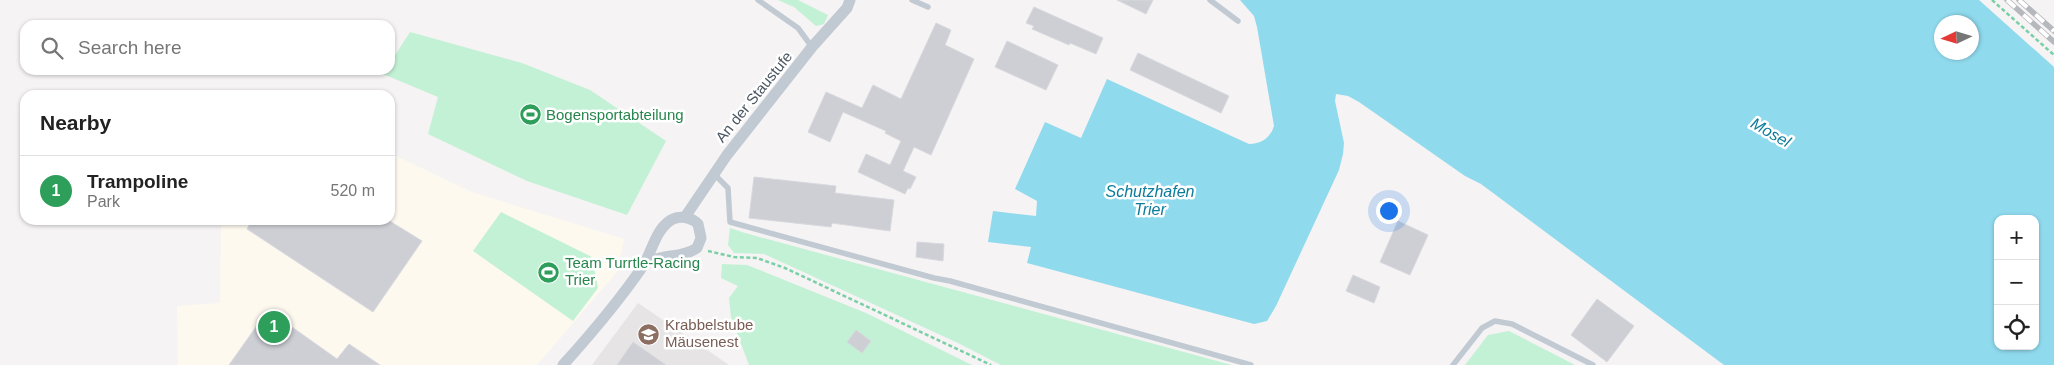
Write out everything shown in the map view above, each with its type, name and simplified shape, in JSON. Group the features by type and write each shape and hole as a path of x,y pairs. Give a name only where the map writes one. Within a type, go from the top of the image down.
{"street":[{"name":"An der Staustufe","path":"685,217 714,174 812,47 847,8 850,0"},
{"path":"562,365 586,339 644,264 663,227 672,219 685,217 698,224 701,234 698,246 692,251 654,258 644,264"},
{"path":"658,234 661,243 668,251 676,255"}],"lane":[{"path":"758,0 798,28 812,47"},
{"path":"912,0 928,7"},
{"path":"1210,0 1238,21"},
{"path":"714,174 728,188 730,222 934,278 950,280 1251,365"},
{"path":"1453,365 1482,328 1495,321 1512,324 1593,365"}],"path":[{"path":"1992,0 2054,55"},
{"path":"698,246 722,256 757,258 785,268 991,365"}],"shaded area":[{"path":"395,155 472,192 624,239 617,272 537,365 178,365 177,306 220,303 221,225 395,225"},
{"name":"Krabbelstube Mäusenest","path":"638,303 729,365 592,365"}],"green space":[{"path":"778,0 798,0 828,15 824,24 816,26 794,7"},
{"name":"Bogensportabteilung","path":"410,32 522,63 590,90 666,141 627,215 527,181 428,134 438,97 385,75 395,75 395,55"},
{"name":"Team Turrtle-Racing Trier","path":"501,212 592,257 598,288 573,321 473,251"},
{"path":"730,228 1232,365 1001,365 958,343 764,254 734,253 728,245"},
{"path":"722,264 747,265 866,313 972,365 749,365 731,317 729,298 738,286 721,278"},
{"path":"1509,331 1575,365 1465,365 1488,335"}],"water":[{"path":"1240,0 1979,0 2054,67 2054,365 1724,365 1481,184 1465,176 1359,102 1348,96 1336,94 1335,101 1344,143 1339,170 1276,306 1267,321 1254,324 1027,263 1031,247 988,242 993,211 1036,216 1037,201 1015,189 1045,122 1081,138 1107,79 1249,144 1265,140 1274,126 1254,16"}],"building":[{"path":"1117,0 1153,0 1146,14"},
{"path":"1034,7 1103,38 1096,54 1032,29 1034,26 1026,23"},
{"path":"936,23 951,30 945,45 974,59 931,155 914,147 903,171 916,177 905,194 858,172 866,154 890,165 901,141 885,133 886,131 843,112 830,142 808,132 826,92 862,108 873,85 901,99"},
{"path":"1007,41 1058,65 1046,90 995,67"},
{"path":"1138,53 1229,96 1221,113 1130,70"},
{"path":"754,177 836,186 835,193 894,200 890,231 832,223 831,227 749,218"},
{"path":"1398,221 1428,235 1410,275 1380,262"},
{"path":"395,224 422,241 373,312 247,229 249,225"},
{"path":"917,242 944,244 943,261 916,257"},
{"path":"1353,275 1380,287 1374,303 1346,291"},
{"path":"1597,299 1634,326 1607,362 1571,335"},
{"path":"268,310 337,359 349,344 380,365 229,365"},
{"path":"856,330 871,341 862,353 847,342"},
{"path":"633,342 666,365 617,365"}],"railway":[{"path":"2007,0 2054,42"},
{"path":"2019,0 2054,31"}],"place":[{"name":"Bogensportabteilung","path":"530,115"},
{"name":"Team Turrtle-Racing Trier","path":"549,272"},
{"name":"Trampoline","path":"274,327"},
{"name":"Krabbelstube Mäusenest","path":"649,334"}],"water label":[{"name":"Mosel","path":"1771,132"},
{"name":"Schutzhafen Trier","path":"1150,200"}]}
